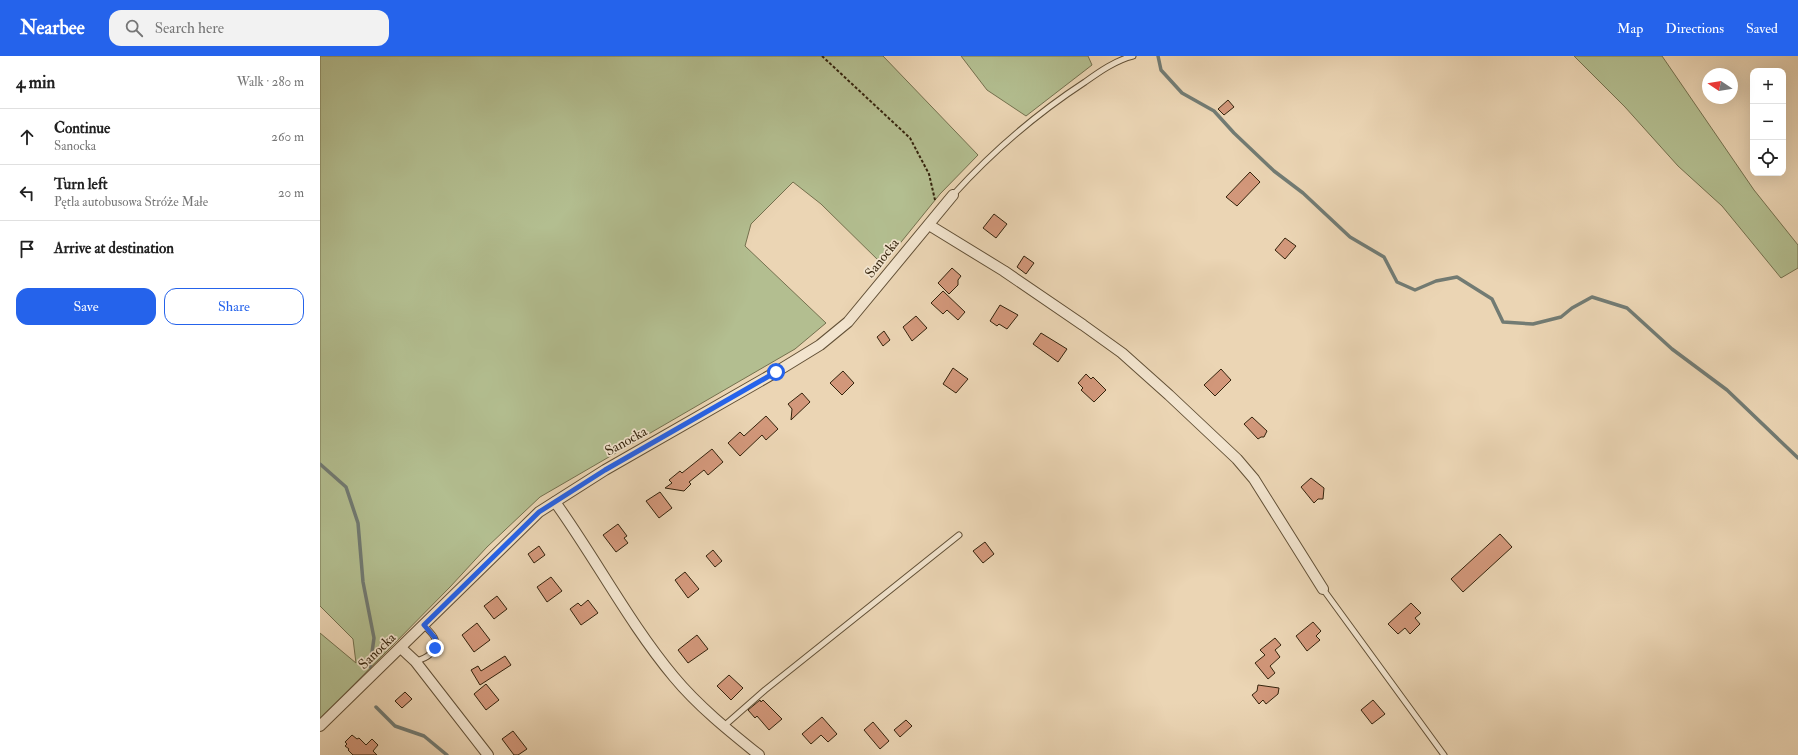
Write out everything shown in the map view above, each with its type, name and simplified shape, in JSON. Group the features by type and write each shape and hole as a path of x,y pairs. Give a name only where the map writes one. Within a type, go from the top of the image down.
{"street":[{"name":"Sanocka","path":"320,726 539,512 605,470 776,372 820,344 848,322 953,195"},
{"path":"929,225 998,267 1083,325 1122,354 1169,395 1237,459 1254,479 1323,589"},
{"path":"555,502 652,650 675,678 724,726 759,755"},
{"path":"401,648 416,661 488,755"}],"lane":[{"path":"953,195 978,166 1064,96 1100,72 1133,56"},
{"path":"724,726 765,690 958,535"},
{"path":"1323,589 1444,755"},
{"path":"416,661 430,656 435,648 435,638 424,625"}],"path":[{"path":"822,56 910,138 929,174 939,213"}],"green space":[{"path":"320,56 883,56 978,155 940,194 889,257 881,263 821,204 793,182 751,224 745,246 826,323 795,349 540,497 487,547 450,587 320,719 320,633 356,663 353,639 320,606"},
{"path":"961,56 1088,56 1092,65 1026,116 987,90"},
{"path":"1574,56 1662,56 1754,190 1798,245 1798,268 1781,278 1722,206 1678,166 1625,107"}],"building":[{"path":"1228,100 1234,107 1224,115 1218,109"},
{"path":"1250,172 1260,182 1237,206 1226,197"},
{"path":"994,214 1007,224 996,238 983,228"},
{"path":"1285,238 1296,246 1285,259 1275,250"},
{"path":"1024,256 1034,263 1026,274 1017,267"},
{"path":"952,268 961,276 958,280 958,285 949,294 938,283"},
{"path":"943,291 965,312 958,320 947,310 943,314 931,303"},
{"path":"1000,305 1018,315 1007,329 999,324 997,326 990,321"},
{"path":"916,316 927,328 912,341 903,327"},
{"path":"884,331 890,340 883,346 877,337"},
{"path":"1041,333 1067,349 1058,362 1033,344"},
{"path":"953,368 968,379 956,393 943,384"},
{"path":"1221,369 1231,380 1215,396 1204,385"},
{"path":"843,371 854,383 842,395 830,383"},
{"path":"1086,374 1091,379 1093,377 1106,390 1094,402 1081,390 1083,388 1078,383"},
{"path":"802,393 810,402 791,420 792,409 788,404"},
{"path":"766,416 778,429 766,440 762,435 740,456 728,443 740,432 744,436"},
{"path":"1252,417 1267,431 1264,437 1258,439 1244,424"},
{"path":"712,449 723,462 708,475 704,470 689,482 691,484 684,491 665,488 672,483 669,480 680,471 682,473"},
{"path":"1311,478 1324,488 1323,499 1318,499 1314,503 1301,487"},
{"path":"660,492 672,508 659,518 646,501"},
{"path":"618,524 627,536 624,538 628,543 616,552 603,535"},
{"path":"1500,534 1512,547 1463,592 1451,579"},
{"path":"985,542 994,554 983,563 973,551"},
{"path":"539,546 545,555 534,563 528,554"},
{"path":"713,550 722,561 715,567 706,556"},
{"path":"685,572 699,589 688,598 675,580"},
{"path":"551,577 562,591 547,602 537,587"},
{"path":"497,596 507,609 494,619 484,606"},
{"path":"588,600 598,613 581,625 570,609 578,603 581,606"},
{"path":"1411,603 1421,613 1415,618 1420,624 1410,634 1405,628 1398,634 1388,624"},
{"path":"1313,622 1321,631 1316,636 1320,640 1307,651 1296,636"},
{"path":"477,623 490,640 474,652 462,635"},
{"path":"697,635 708,649 688,663 678,650"},
{"path":"1275,638 1281,645 1275,650 1280,657 1270,666 1275,673 1268,679 1255,663 1265,655 1260,650"},
{"path":"505,656 511,665 480,685 471,670 478,666 481,671"},
{"path":"729,675 743,688 731,700 717,686"},
{"path":"486,684 499,700 486,710 474,694"},
{"path":"1258,685 1279,688 1278,694 1266,704 1263,700 1259,704 1252,695 1257,691"},
{"path":"405,692 412,699 402,708 395,701"},
{"path":"760,700 761,702 763,700 782,719 769,730 757,716 755,718 748,710"},
{"path":"1373,700 1385,714 1372,724 1361,710"},
{"path":"822,717 837,734 828,742 821,735 811,744 802,734"},
{"path":"906,720 912,726 900,737 894,730"},
{"path":"873,722 889,741 880,749 864,730"},
{"path":"513,731 527,749 518,755 514,755 502,739"},
{"path":"352,735 357,739 359,738 366,745 372,739 378,745 373,751 377,755 353,755 345,746 347,744 345,742"}],"waterway":[{"path":"1158,56 1161,70 1182,93 1214,111 1234,133 1274,171 1303,193 1350,237 1384,257 1397,282 1415,290 1436,281 1457,277 1492,299 1503,322 1533,324 1561,317 1572,308 1592,297 1627,308 1672,349 1727,390 1798,458"},
{"path":"320,464 346,487 358,523 363,582 374,638 370,667"},
{"path":"376,707 395,726 424,736 447,755"}],"route":[{"path":"435,648 435,638 424,625 539,512 571,490 711,408 776,372"}]}
